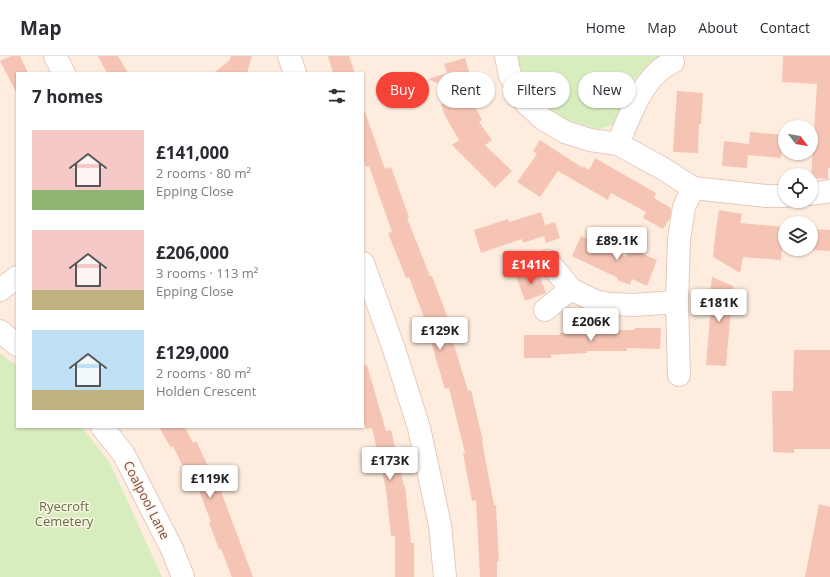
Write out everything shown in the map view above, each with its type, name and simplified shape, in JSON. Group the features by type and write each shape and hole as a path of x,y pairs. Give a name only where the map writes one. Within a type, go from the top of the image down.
{"street":[{"path":"55,56 63,72"},
{"path":"289,56 295,72"},
{"path":"506,56 510,76 525,102 543,119 565,132 590,140 618,144 662,168 693,188 778,196"},
{"path":"618,144 633,106 646,85 656,73 673,62"},
{"path":"679,375 677,302 679,239 684,207 693,188"},
{"path":"818,193 830,191"},
{"path":"548,261 571,289 595,301 609,304 633,305 677,302"},
{"path":"364,266 394,349 419,428 440,525 445,577"},
{"path":"0,290 16,279"},
{"path":"545,310 571,289"},
{"path":"0,331 16,344"},
{"name":"Coalpool Lane","path":"103,428 123,453 172,549 183,577"}],"green space":[{"path":"517,56 661,56 636,78 636,72 578,72 578,108 621,108 614,125 598,129 561,118 549,108 570,108 570,72 520,72"},
{"name":"Ryecroft Cemetery","path":"0,353 16,365 16,428 83,428 110,463 162,577 0,577"}],"building":[{"path":"11,56 20,56 28,72 16,72 16,92 0,61"},
{"path":"98,56 118,56 127,72 106,72"},
{"path":"231,56 252,56 247,72 215,72 230,60"},
{"path":"328,56 349,56 355,72 333,72"},
{"path":"783,56 830,56 830,168 828,168 828,179 818,178 818,168 812,168 812,160 818,160 818,120 815,120 817,84 782,82"},
{"path":"465,58 469,72 447,72 444,64"},
{"path":"437,76 437,83 429,79"},
{"path":"677,91 703,93 701,124 699,124 698,153 673,152"},
{"path":"442,108 476,108 482,120 479,122 492,140 485,145 512,171 495,188 452,145 459,140 445,116"},
{"path":"364,112 385,169 391,167 409,217 407,218 430,276 432,276 450,324 448,325 468,391 471,390 483,441 494,505 496,505 499,561 497,561 497,577 480,577 476,500 472,501 463,453 465,453 449,388 445,389 430,339 432,339 409,277 406,278 388,233 392,232 369,166 366,167 364,161"},
{"path":"750,132 778,135 778,158 748,155 747,168 722,166 724,141 749,144"},
{"path":"540,140 583,168 583,166 589,170 595,158 656,193 654,198 671,208 670,218 663,229 643,218 646,212 611,193 608,200 558,171 540,197 517,182 537,154 533,151"},
{"path":"719,210 742,214 740,223 778,226 778,256 781,256 781,260 743,257 740,273 713,257"},
{"path":"541,212 545,225 555,222 560,238 546,243 544,236 523,243 522,239 481,253 474,230 508,219 509,222"},
{"path":"818,229 830,230 830,251 818,250"},
{"path":"581,236 626,257 632,243 645,248 643,254 657,260 647,286 632,279 630,285 617,280 618,278 572,256"},
{"path":"537,269 546,293 525,301 516,276"},
{"path":"712,277 733,286 726,366 706,365"},
{"path":"635,328 661,328 660,349 627,348 627,351 587,351 587,353 551,355 551,358 524,358 524,335 560,335 560,333 597,330 635,330"},
{"path":"794,350 830,350 830,449 794,449 794,453 773,452 772,391 793,391"},
{"path":"367,365 386,431 391,430 405,486 411,543 414,543 414,577 395,577 395,536 391,536 386,489 372,428 366,429 364,422 364,366"},
{"path":"160,428 186,428 193,443 196,441 214,479 216,478 253,577 232,577 209,523 211,522 193,475 188,477 173,446 171,448"},
{"path":"819,504 830,507 830,577 805,577"}]}
